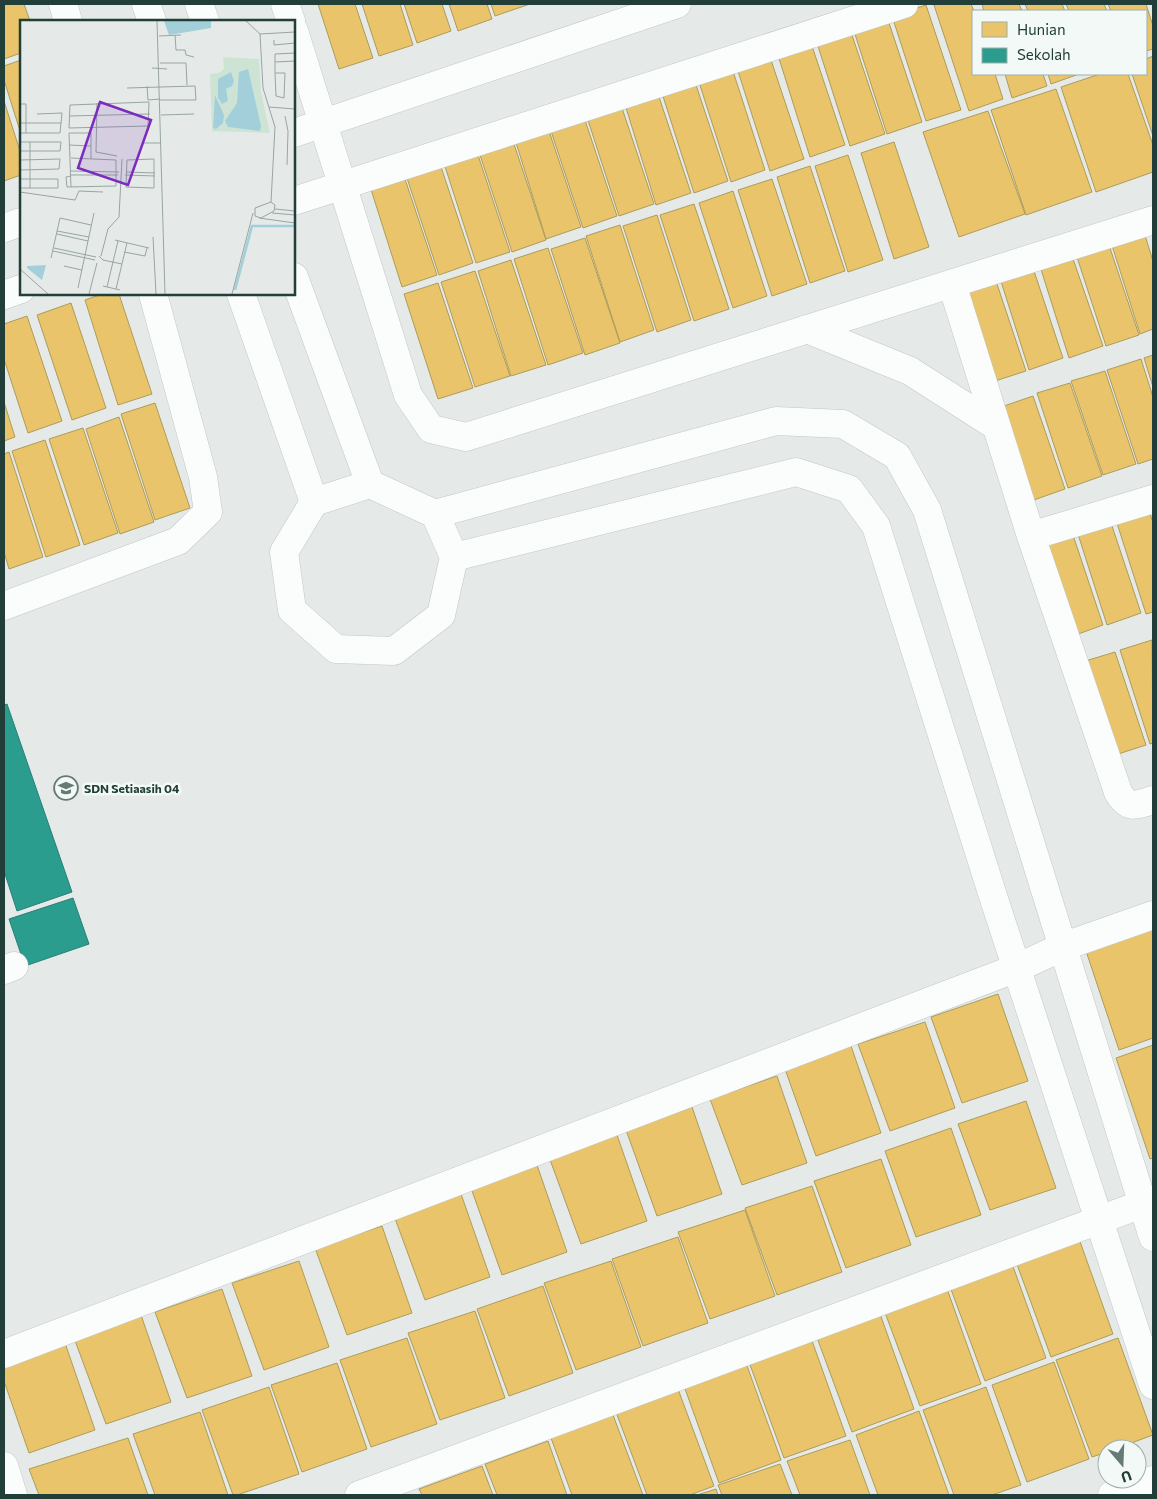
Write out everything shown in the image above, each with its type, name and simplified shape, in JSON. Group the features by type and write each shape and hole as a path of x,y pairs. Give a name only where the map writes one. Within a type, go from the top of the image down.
{"street":[{"path":"63,4 68,20"},
{"path":"146,4 152,20"},
{"path":"199,4 205,20"},
{"path":"285,4 291,20"},
{"path":"295,133 677,4"},
{"path":"295,201 904,4"},
{"path":"295,33 408,395 431,429 466,437 1153,220"},
{"path":"4,228 20,222"},
{"path":"295,279 370,484"},
{"path":"952,284 1031,536 1118,792 1124,802 1134,806 1153,800"},
{"path":"4,295 20,289"},
{"path":"4,606 178,541 208,512 203,477 153,295"},
{"path":"241,295 314,502"},
{"path":"807,329 910,371 996,426"},
{"path":"435,514 454,557 441,615 394,651 336,649 292,610 284,552 314,502 370,484 435,514 776,421 843,424 897,456 927,510 1062,947 1148,1202 1153,1237"},
{"path":"454,557 796,472 848,489 876,526 1153,1385"},
{"path":"1031,536 1153,499"},
{"path":"4,1354 1017,968 1062,947 1153,916"},
{"path":"359,1495 1148,1202"},
{"path":"4,1466 13,1495"},
{"path":"1112,1495 1153,1480"}],"building: Hunian":[{"path":"4,4 24,4 30,20 20,20 20,53 4,59"},
{"path":"318,4 355,4 373,58 339,69"},
{"path":"362,4 400,4 413,45 379,56"},
{"path":"404,4 442,4 451,31 417,43"},
{"path":"449,4 487,4 492,19 458,31"},
{"path":"491,4 530,4 495,16"},
{"path":"971,4 974,10 972,10 972,75 995,75 1003,99 969,111 934,5"},
{"path":"982,4 1019,4 1022,10 984,10"},
{"path":"1025,4 1062,4 1065,10 1028,10"},
{"path":"1066,4 1104,4 1107,10 1069,10"},
{"path":"1108,4 1146,4 1153,26 1153,49 1147,51 1147,10 1111,10"},
{"path":"926,5 961,110 926,121 892,16"},
{"path":"887,17 922,122 887,134 853,28"},
{"path":"850,29 885,134 850,146 816,40"},
{"path":"810,40 845,145 810,157 777,52"},
{"path":"769,54 804,159 770,171 736,65"},
{"path":"1153,56 1153,136 1132,75 1147,75 1147,59"},
{"path":"20,60 20,131 4,80 4,66"},
{"path":"731,65 765,170 731,182 697,76"},
{"path":"1005,75 1043,75 1047,86 1012,98"},
{"path":"1048,75 1076,75 1051,84"},
{"path":"1097,75 1128,75 1153,145 1153,172 1096,192 1061,87"},
{"path":"693,76 728,181 694,193 660,87"},
{"path":"656,88 691,193 656,205 623,98"},
{"path":"1056,89 1092,192 1026,215 991,110"},
{"path":"619,99 654,204 619,216 585,111"},
{"path":"4,101 20,151 20,175 4,181"},
{"path":"582,111 617,216 583,228 548,122"},
{"path":"988,111 1025,214 959,237 923,132"},
{"path":"546,122 581,227 546,239 513,133"},
{"path":"511,135 546,240 512,252 477,146"},
{"path":"894,142 929,247 894,259 861,153"},
{"path":"475,146 510,252 476,263 442,157"},
{"path":"848,155 883,260 848,272 815,166"},
{"path":"438,158 473,263 439,275 404,169"},
{"path":"810,166 845,271 810,283 777,177"},
{"path":"402,170 437,275 402,287 368,180"},
{"path":"772,179 807,284 772,296 738,190"},
{"path":"733,191 767,296 733,308 699,203"},
{"path":"694,204 729,309 694,321 660,215"},
{"path":"657,215 691,320 657,332 623,226"},
{"path":"620,225 654,330 620,342 586,236"},
{"path":"1143,229 1153,261 1153,329 1140,334 1110,239"},
{"path":"585,238 620,343 585,355 551,249"},
{"path":"1108,242 1139,335 1106,346 1075,251"},
{"path":"548,248 583,353 548,365 514,259"},
{"path":"1071,253 1103,346 1069,358 1039,263"},
{"path":"511,260 546,365 511,376 478,271"},
{"path":"1032,265 1063,358 1029,370 999,275"},
{"path":"475,271 510,376 475,387 441,282"},
{"path":"995,278 1026,371 992,382 962,288"},
{"path":"438,283 473,388 438,399 404,294"},
{"path":"99,295 119,295 152,394 118,405 85,300"},
{"path":"71,303 106,408 72,420 37,315"},
{"path":"27,316 62,421 28,433 4,359 4,324"},
{"path":"1153,355 1153,387 1144,358"},
{"path":"1141,359 1153,397 1153,459 1138,464 1107,370"},
{"path":"1105,371 1136,464 1103,475 1071,381"},
{"path":"1070,383 1102,476 1068,488 1037,393"},
{"path":"1033,396 1065,489 1031,501 1001,407"},
{"path":"4,402 15,437 4,441"},
{"path":"155,403 190,508 155,520 121,414"},
{"path":"119,417 154,522 120,534 86,429"},
{"path":"83,428 118,533 84,545 49,439"},
{"path":"45,440 80,545 46,557 12,451"},
{"path":"9,452 43,557 9,569 4,552 4,454"},
{"path":"1149,510 1153,523 1153,612 1146,614 1116,520"},
{"path":"1110,520 1141,613 1107,625 1077,531"},
{"path":"1072,532 1103,625 1070,637 1039,543"},
{"path":"1152,640 1153,743 1150,744 1120,650"},
{"path":"1115,652 1146,745 1112,756 1082,662"},
{"path":"1153,925 1153,1038 1119,1050 1085,948"},
{"path":"998,994 1028,1081 962,1103 931,1017"},
{"path":"925,1022 955,1108 890,1131 858,1044"},
{"path":"1153,1045 1153,1158 1150,1159 1116,1058"},
{"path":"851,1046 881,1133 816,1156 785,1069"},
{"path":"777,1076 807,1163 742,1185 710,1099"},
{"path":"1026,1101 1056,1188 990,1210 958,1124"},
{"path":"692,1107 722,1194 657,1216 626,1130"},
{"path":"951,1128 981,1215 916,1237 885,1151"},
{"path":"617,1135 647,1221 581,1244 549,1157"},
{"path":"881,1159 911,1245 846,1268 814,1181"},
{"path":"537,1165 567,1252 502,1275 471,1188"},
{"path":"812,1186 842,1272 777,1295 745,1208"},
{"path":"460,1191 490,1277 425,1300 393,1213"},
{"path":"745,1210 775,1296 710,1319 678,1232"},
{"path":"382,1226 412,1313 347,1335 315,1248"},
{"path":"1078,1236 1113,1334 1051,1357 1015,1259"},
{"path":"678,1237 708,1323 643,1346 612,1259"},
{"path":"299,1261 329,1347 264,1370 232,1283"},
{"path":"611,1261 641,1347 576,1370 544,1283"},
{"path":"1011,1261 1046,1358 985,1381 949,1284"},
{"path":"543,1286 573,1373 509,1396 477,1309"},
{"path":"946,1286 981,1384 920,1406 884,1310"},
{"path":"222,1289 252,1376 187,1398 155,1312"},
{"path":"475,1311 505,1398 440,1420 408,1333"},
{"path":"879,1311 914,1409 852,1432 816,1335"},
{"path":"141,1315 171,1402 106,1424 74,1338"},
{"path":"407,1338 437,1424 371,1447 340,1360"},
{"path":"811,1338 846,1436 784,1458 749,1362"},
{"path":"1118,1338 1153,1435 1142,1439 1097,1439 1097,1455 1092,1457 1056,1360"},
{"path":"65,1343 95,1430 29,1453 4,1381 4,1364"},
{"path":"1054,1362 1089,1459 1027,1482 992,1385"},
{"path":"337,1363 367,1449 302,1472 271,1385"},
{"path":"746,1363 781,1460 719,1483 684,1386"},
{"path":"269,1387 299,1474 233,1495 202,1410"},
{"path":"986,1387 1021,1485 992,1495 954,1495 923,1410"},
{"path":"678,1389 714,1486 690,1495 647,1495 616,1412"},
{"path":"919,1411 949,1495 878,1495 856,1435"},
{"path":"200,1412 228,1495 155,1495 133,1434"},
{"path":"613,1415 643,1495 572,1495 551,1438"},
{"path":"128,1438 148,1495 39,1495 29,1469"},
{"path":"850,1440 870,1495 800,1495 787,1461"},
{"path":"548,1441 567,1495 497,1495 485,1464"},
{"path":"780,1464 792,1495 722,1495 718,1485"},
{"path":"482,1466 493,1495 422,1495 419,1489"},
{"path":"716,1489 718,1495 697,1495"}],"building: Sekolah":[{"path":"7,704 72,892 17,911 4,871 4,705"},
{"path":"73,898 89,944 25,966 9,919"}],"place":[{"name":"SDN Setiaasih 04","path":"66,788"}]}
